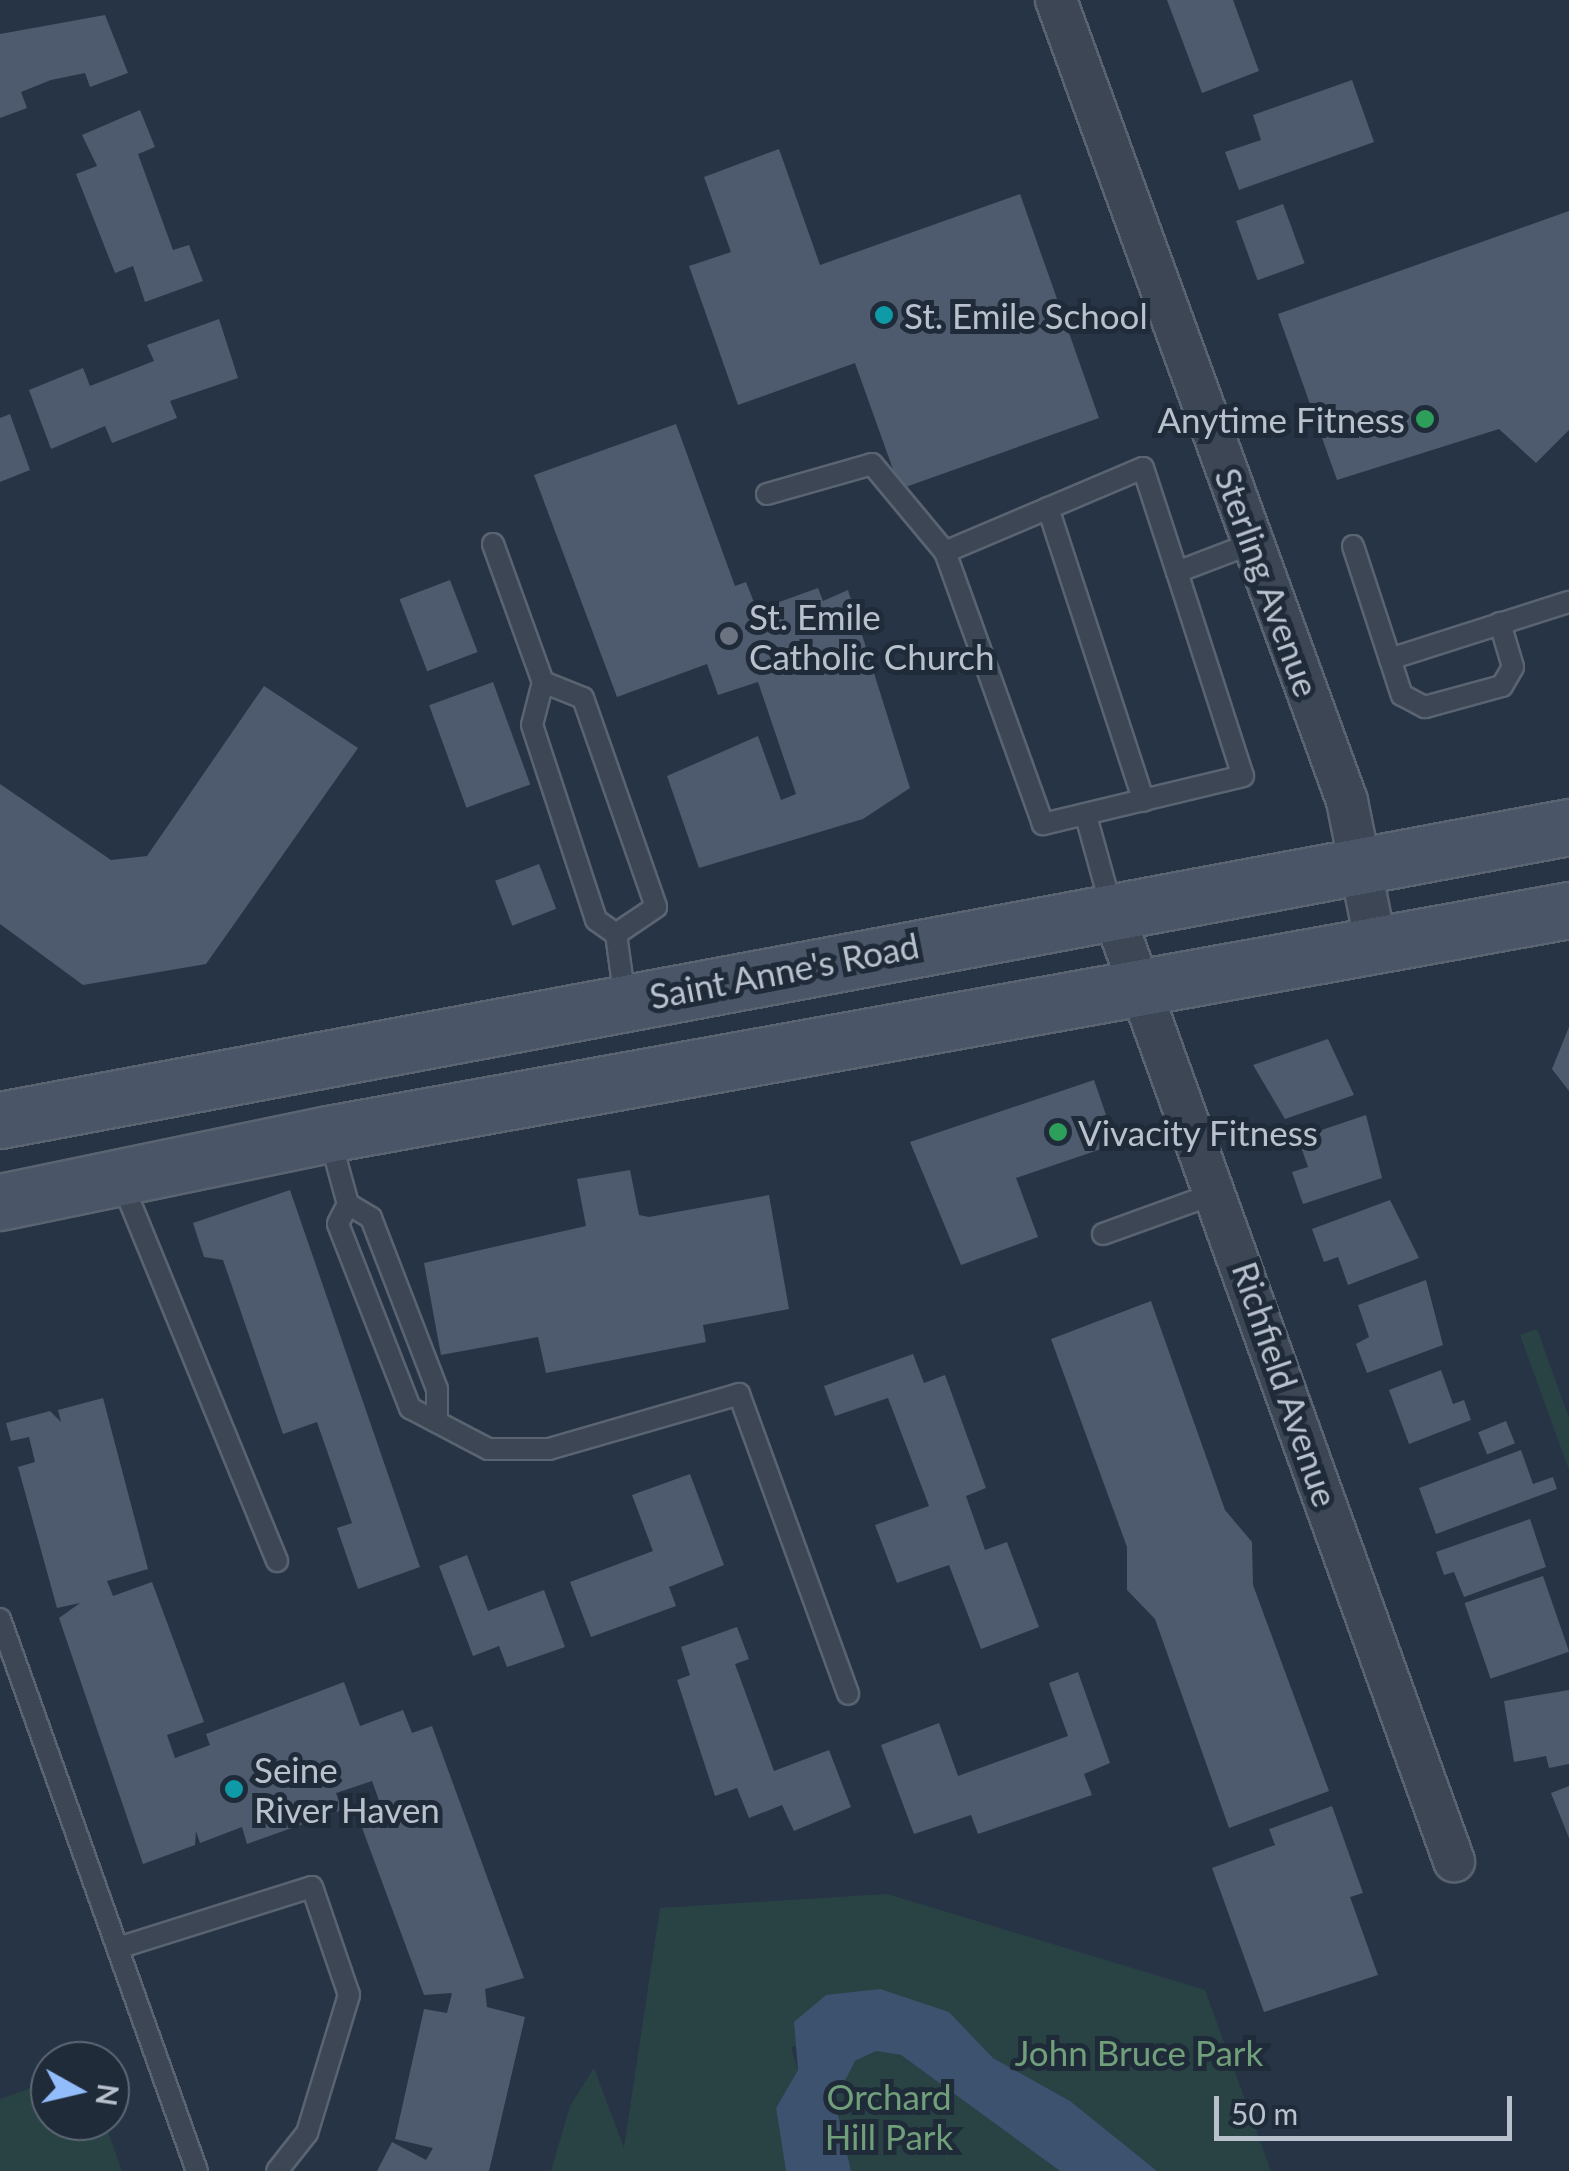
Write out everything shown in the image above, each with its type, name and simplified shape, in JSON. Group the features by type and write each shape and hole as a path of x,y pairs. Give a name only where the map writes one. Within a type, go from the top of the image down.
{"main road":[{"name":"Saint Anne's Road","path":"0,1120 625,1000 1569,827"},
{"path":"0,1202 328,1134 1135,992 1569,910"},
{"path":"308,1060 328,1134"}],"street":[{"name":"Sterling Avenue","path":"1056,0 1347,802 1376,945"},
{"name":"Richfield Avenue","path":"1112,910 1135,992 1219,1192 1454,1861"}],"lane":[{"path":"767,494 872,464 946,552 1044,824 1243,776 1143,468 946,552"},
{"path":"1048,508 1144,800"},
{"path":"1177,572 1253,542"},
{"path":"494,544 543,682 532,725 596,920 616,934 625,1000"},
{"path":"1353,546 1402,695 1425,708 1502,686 1513,667 1500,623"},
{"path":"1390,658 1569,602"},
{"path":"543,682 583,698 656,907 616,934"},
{"path":"1086,816 1112,910"},
{"path":"328,1134 348,1204 370,1218 437,1389 437,1422"},
{"path":"120,1176 277,1561"},
{"path":"1103,1234 1219,1192"},
{"path":"348,1204 338,1224 410,1408 488,1449 549,1449 739,1394 848,1694"},
{"path":"0,1619 197,2171"},
{"path":"118,1948 312,1887 350,1996 308,2133 277,2171"}],"green space":[{"path":"1537,1329 1569,1418 1569,1470 1520,1335"},
{"name":"John Bruce Park","path":"887,1894 1205,1990 1271,2171 1157,2171 1070,2101 993,2058 949,2012 791,2047 798,2070 776,2108 786,2171 551,2171 570,2106 594,2068 624,2148 660,1908"},
{"name":"Orchard Hill Park","path":"876,2051 901,2055 1060,2171 851,2171 835,2101 855,2061"},
{"path":"30,2088 30,2141 111,2141 122,2171 0,2171 0,2099"}],"water":[{"path":"880,1989 949,2012 993,2058 1070,2101 1157,2171 1060,2171 901,2055 876,2051 855,2061 835,2101 851,2171 786,2171 776,2108 798,2070 794,2022 826,1995"}],"building":[{"path":"1167,0 1233,0 1259,71 1202,93"},
{"path":"105,15 128,73 90,87 85,73 51,80 21,92 27,108 0,118 0,34"},
{"path":"1352,80 1374,142 1239,190 1225,152 1261,140 1253,115"},
{"path":"140,110 155,147 138,154 173,250 189,245 203,281 145,302 133,266 115,273 76,174 97,166 82,135"},
{"name":"St. Emile School","path":"779,149 820,265 1020,194 1099,418 900,489 855,363 738,405 689,266 731,252 704,177"},
{"path":"1283,204 1305,263 1258,280 1236,221"},
{"path":"1569,211 1569,430 1536,463 1499,429 1337,480 1278,314"},
{"path":"219,319 238,378 170,401 177,418 112,443 105,426 51,449 29,390 83,368 90,386 154,361 147,345"},
{"path":"10,414 30,470 0,482 0,418"},
{"name":"St. Emile Catholic Church","path":"676,424 735,586 746,582 757,610 818,588 823,601 848,590 910,788 863,819 699,868 667,776 758,736 781,800 796,794 758,682 718,695 707,664 617,697 534,475"},
{"path":"450,580 478,652 427,671 400,599"},
{"path":"493,682 530,784 466,808 429,705"},
{"path":"264,686 358,748 206,964 83,985 0,924 0,784 111,860 147,856"},
{"path":"539,864 556,909 512,926 495,881"},
{"path":"1569,1027 1569,1091 1552,1069"},
{"path":"1328,1039 1354,1095 1285,1119 1253,1065"},
{"path":"1094,1080 1116,1144 1016,1178 1038,1237 961,1265 910,1142"},
{"path":"1366,1115 1382,1178 1303,1204 1292,1172 1308,1167 1298,1138"},
{"path":"630,1170 639,1215 649,1217 769,1195 789,1309 703,1325 706,1342 546,1373 538,1337 441,1355 424,1263 586,1226 577,1179"},
{"path":"290,1190 420,1567 358,1589 337,1528 352,1523 317,1422 283,1434 223,1260 204,1257 193,1223"},
{"path":"1390,1200 1419,1258 1348,1285 1338,1257 1324,1262 1312,1229"},
{"path":"1426,1280 1443,1345 1367,1373 1356,1344 1369,1337 1358,1305"},
{"path":"1151,1301 1225,1510 1252,1542 1253,1585 1329,1791 1229,1828 1155,1619 1127,1590 1127,1547 1051,1339"},
{"path":"913,1354 924,1383 945,1375 986,1488 966,1496 985,1550 1007,1542 1039,1627 981,1649 949,1565 897,1583 875,1525 929,1506 888,1398 835,1416 824,1386"},
{"path":"1441,1370 1453,1404 1464,1400 1471,1420 1409,1444 1389,1390"},
{"name":"Seine River Haven","path":"103,1398 148,1569 107,1581 113,1596 152,1582 204,1722 167,1735 175,1758 210,1745 206,1734 344,1682 360,1726 403,1710 412,1733 432,1726 524,1978 485,1989 487,2007 525,2017 489,2171 377,2171 392,2142 426,2160 433,2148 395,2139 424,2009 447,2013 452,1993 424,1995 358,1817 381,1806 372,1781 336,1793 342,1810 247,1844 242,1827 200,1843 196,1831 195,1845 143,1864 59,1618 80,1603 57,1608 18,1467 35,1462 29,1437 11,1441 6,1423 50,1411 61,1422 58,1410"},
{"path":"1506,1421 1515,1443 1487,1454 1478,1432"},
{"path":"1521,1450 1533,1484 1553,1477 1557,1489 1436,1534 1419,1488"},
{"path":"690,1474 724,1565 669,1587 676,1606 591,1637 570,1582 653,1551 632,1495"},
{"path":"1530,1519 1546,1567 1464,1597 1454,1572 1444,1575 1436,1552"},
{"path":"467,1555 488,1611 544,1590 565,1647 507,1667 499,1646 473,1656 439,1566"},
{"path":"1543,1576 1569,1652 1491,1679 1465,1603"},
{"path":"737,1627 749,1659 735,1664 774,1771 829,1750 851,1807 794,1831 782,1805 749,1818 737,1788 715,1796 677,1680 690,1675 681,1647"},
{"path":"1078,1672 1110,1763 1084,1774 1092,1795 978,1834 971,1815 914,1834 881,1745 939,1723 958,1776 1068,1736 1049,1683"},
{"path":"1569,1690 1569,1764 1549,1768 1546,1756 1514,1762 1504,1701"},
{"path":"1569,1786 1569,1838 1551,1793"},
{"path":"1332,1806 1363,1893 1350,1897 1378,1975 1264,2012 1212,1868 1275,1845 1269,1829"}],"place":[{"name":"St. Emile School","path":"884,315"},
{"name":"Anytime Fitness","path":"1425,419"},
{"name":"St. Emile Catholic Church","path":"729,636"},
{"name":"Vivacity Fitness","path":"1058,1132"},
{"name":"Seine River Haven","path":"234,1789"}]}
